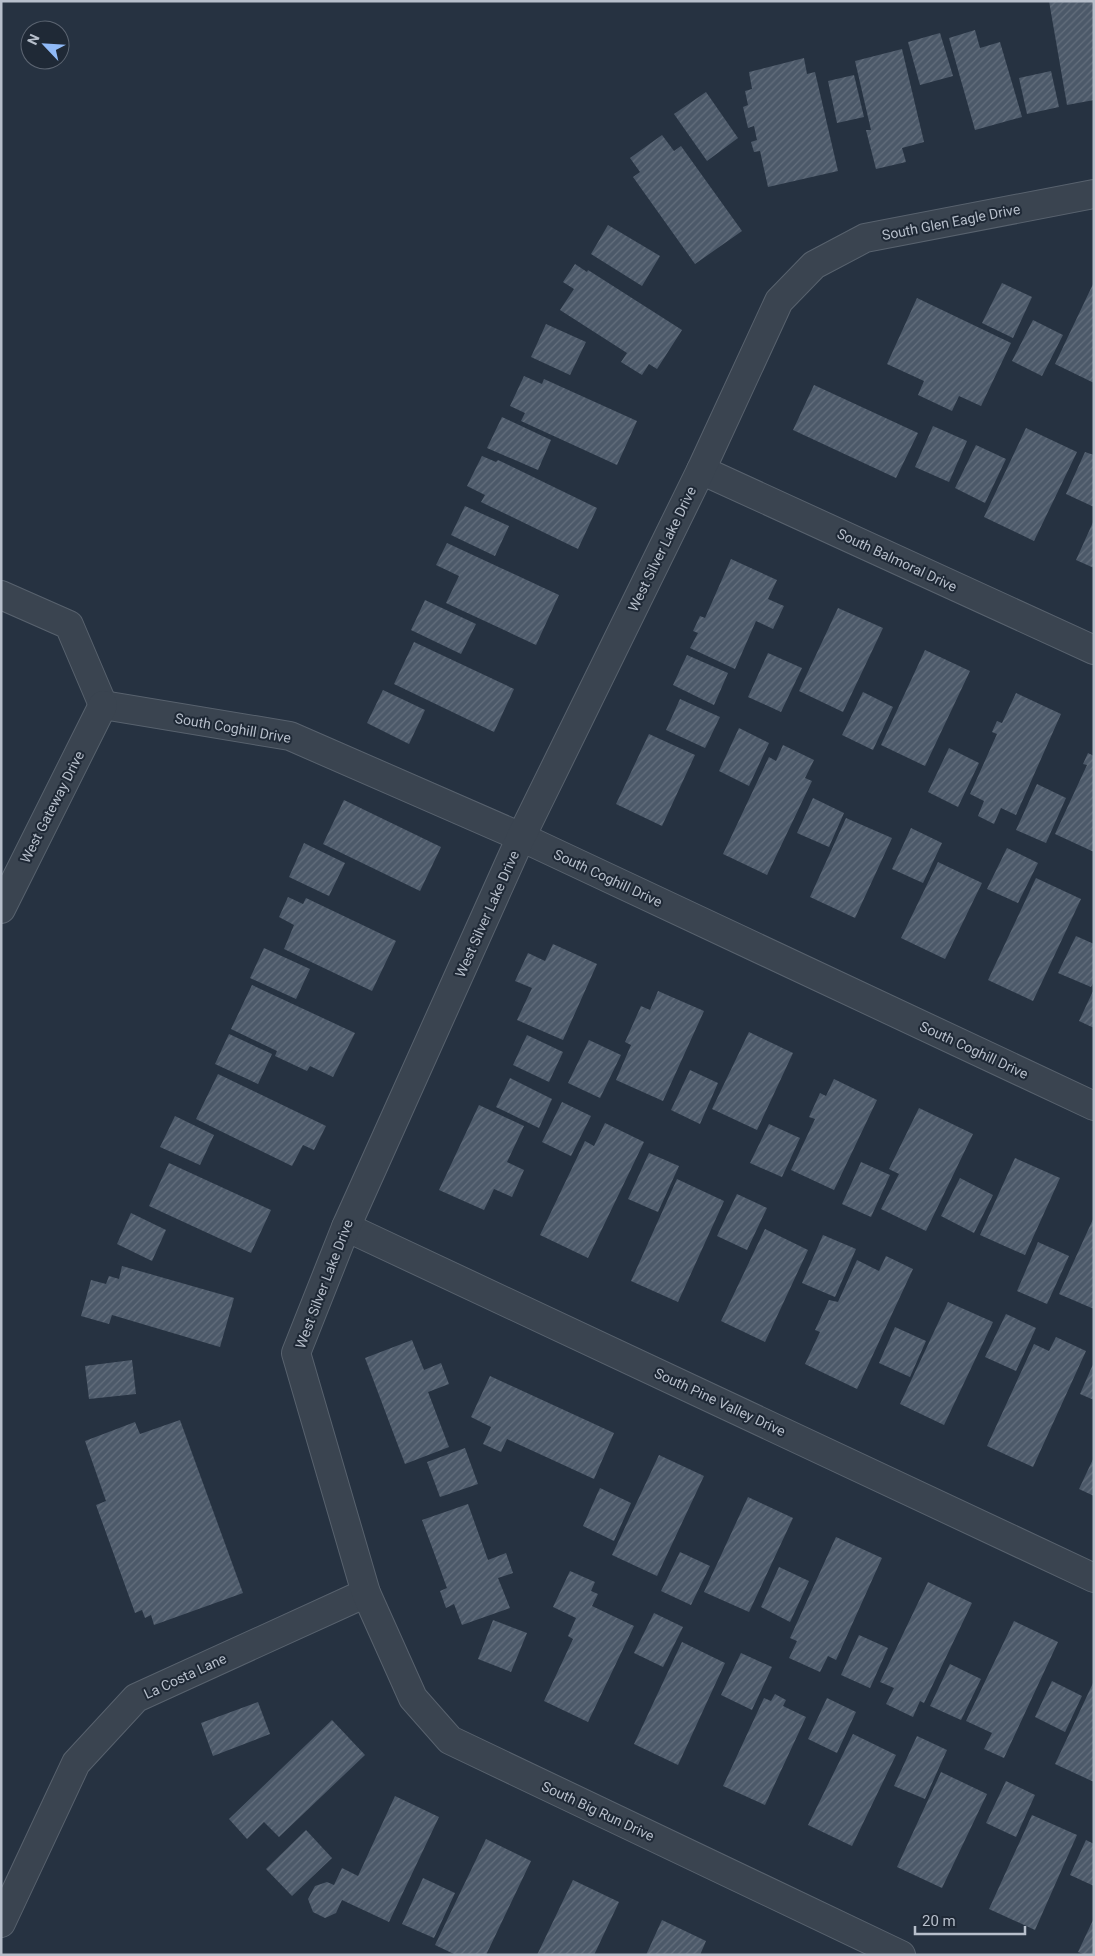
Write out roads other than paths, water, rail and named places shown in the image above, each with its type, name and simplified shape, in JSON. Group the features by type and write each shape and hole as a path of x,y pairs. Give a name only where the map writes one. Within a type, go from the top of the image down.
{"street":[{"name":"South Glen Eagle Drive","path":"814,265 865,238 1094,194"},
{"name":"West Silver Lake Drive","path":"366,1593 296,1353 346,1227 521,837 701,470 779,301 814,265"},
{"name":"South Balmoral Drive","path":"701,470 1094,650"},
{"path":"1,595 69,625 103,705"},
{"name":"South Coghill Drive","path":"103,705 290,736 521,837 1094,1106"},
{"name":"West Gateway Drive","path":"1,909 103,705"},
{"name":"South Pine Valley Drive","path":"346,1227 1094,1578"},
{"name":"La Costa Lane","path":"1,1923 76,1763 136,1698 366,1593"},
{"name":"South Big Run Drive","path":"366,1593 413,1698 450,1740 901,1955"}]}
